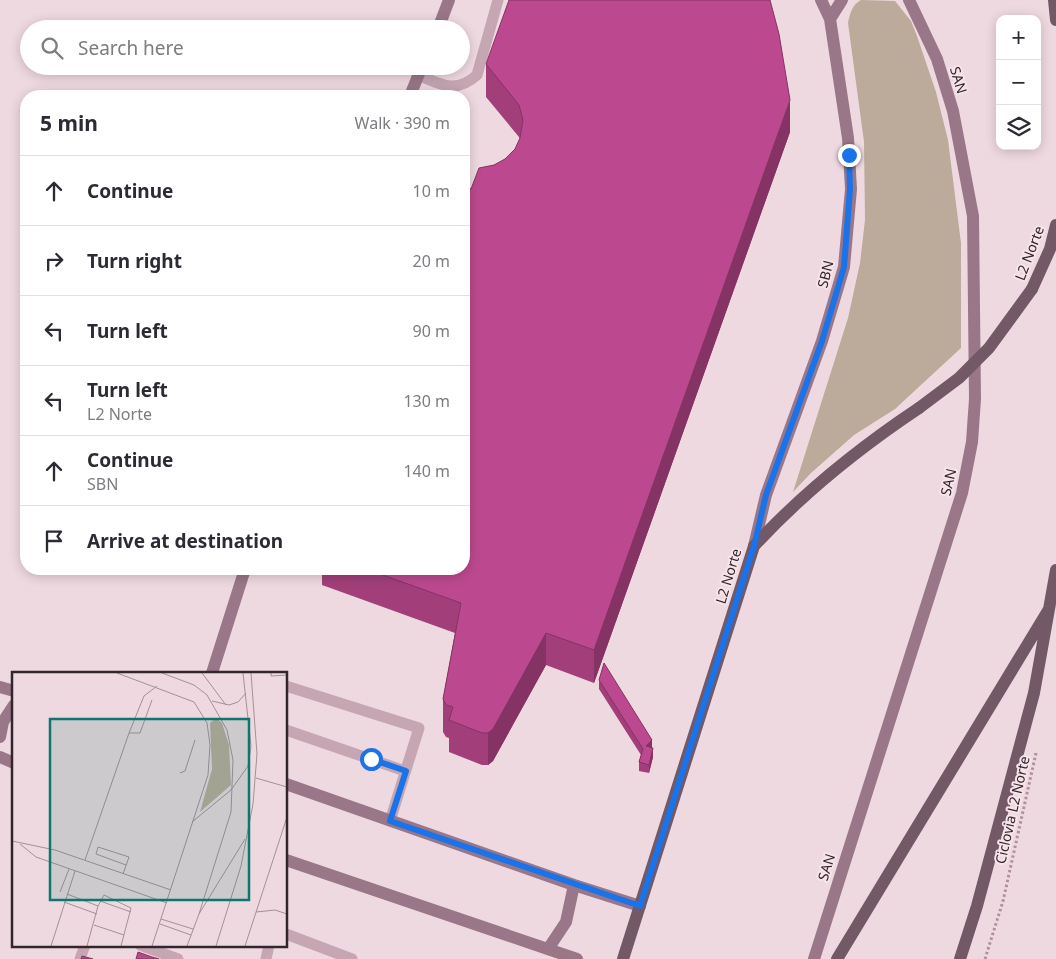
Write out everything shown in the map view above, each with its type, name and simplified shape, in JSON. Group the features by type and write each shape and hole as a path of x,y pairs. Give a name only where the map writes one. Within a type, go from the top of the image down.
{"main road":[{"path":"442,20 450,0"},
{"name":"SBN","path":"754,546 766,495 822,341 844,267 850,189 848,138 830,19 821,0"},
{"path":"830,19 842,0"},
{"name":"SAN","path":"814,959 962,494 972,442 975,399 972,216 952,111 937,59 909,0"},
{"path":"1054,0 1056,20"},
{"path":"412,90 418,75"},
{"name":"L2 Norte","path":"623,959 754,546 788,508 887,429 959,378 983,354 1032,289 1050,249 1056,225"},
{"path":"960,959 1012,778 1034,692 1056,570"},
{"path":"212,672 243,575"},
{"path":"837,959 1049,609"},
{"path":"0,687 12,691"},
{"path":"0,737 3,722 12,709"},
{"path":"0,757 12,761"},
{"path":"288,785 574,886 640,906"},
{"path":"288,861 577,959"},
{"path":"548,949 566,922 574,886"}],"lane":[{"path":"426,75 442,86 459,87 468,83 477,75 498,0"},
{"path":"288,687 419,728 390,821"},
{"path":"288,731 406,771"},
{"path":"288,935 352,959"},
{"path":"80,959 85,946"},
{"path":"143,946 178,959"},
{"path":"266,959 269,946"}],"path":[{"name":"Ciclovia L2 Norte","path":"985,959 1003,901 1037,750"}],"shaded area":[{"path":"861,0 895,1 911,21 936,92 948,140 961,243 961,348 895,409 854,435 811,473 793,492 848,318 860,263 865,220 864,142 848,23 855,4"}],"building":[{"path":"509,0 770,0 779,34 790,100 594,650 546,633 493,729 488,733 482,733 449,720 453,707 446,705 443,699 461,603 383,575 470,575 470,189 479,168 494,165 505,159 515,149 520,138 523,120 519,105 486,64"},
{"path":"604,663 652,740 646,746 653,748 649,765 639,762 643,749 599,680"},
{"path":"138,952 152,957 159,959 136,959"},
{"path":"82,956 93,959 81,959"}],"route":[{"path":"371,759 406,771 390,821 574,886 640,906 754,546 766,495 822,341 844,267 850,189 849,155"}]}
